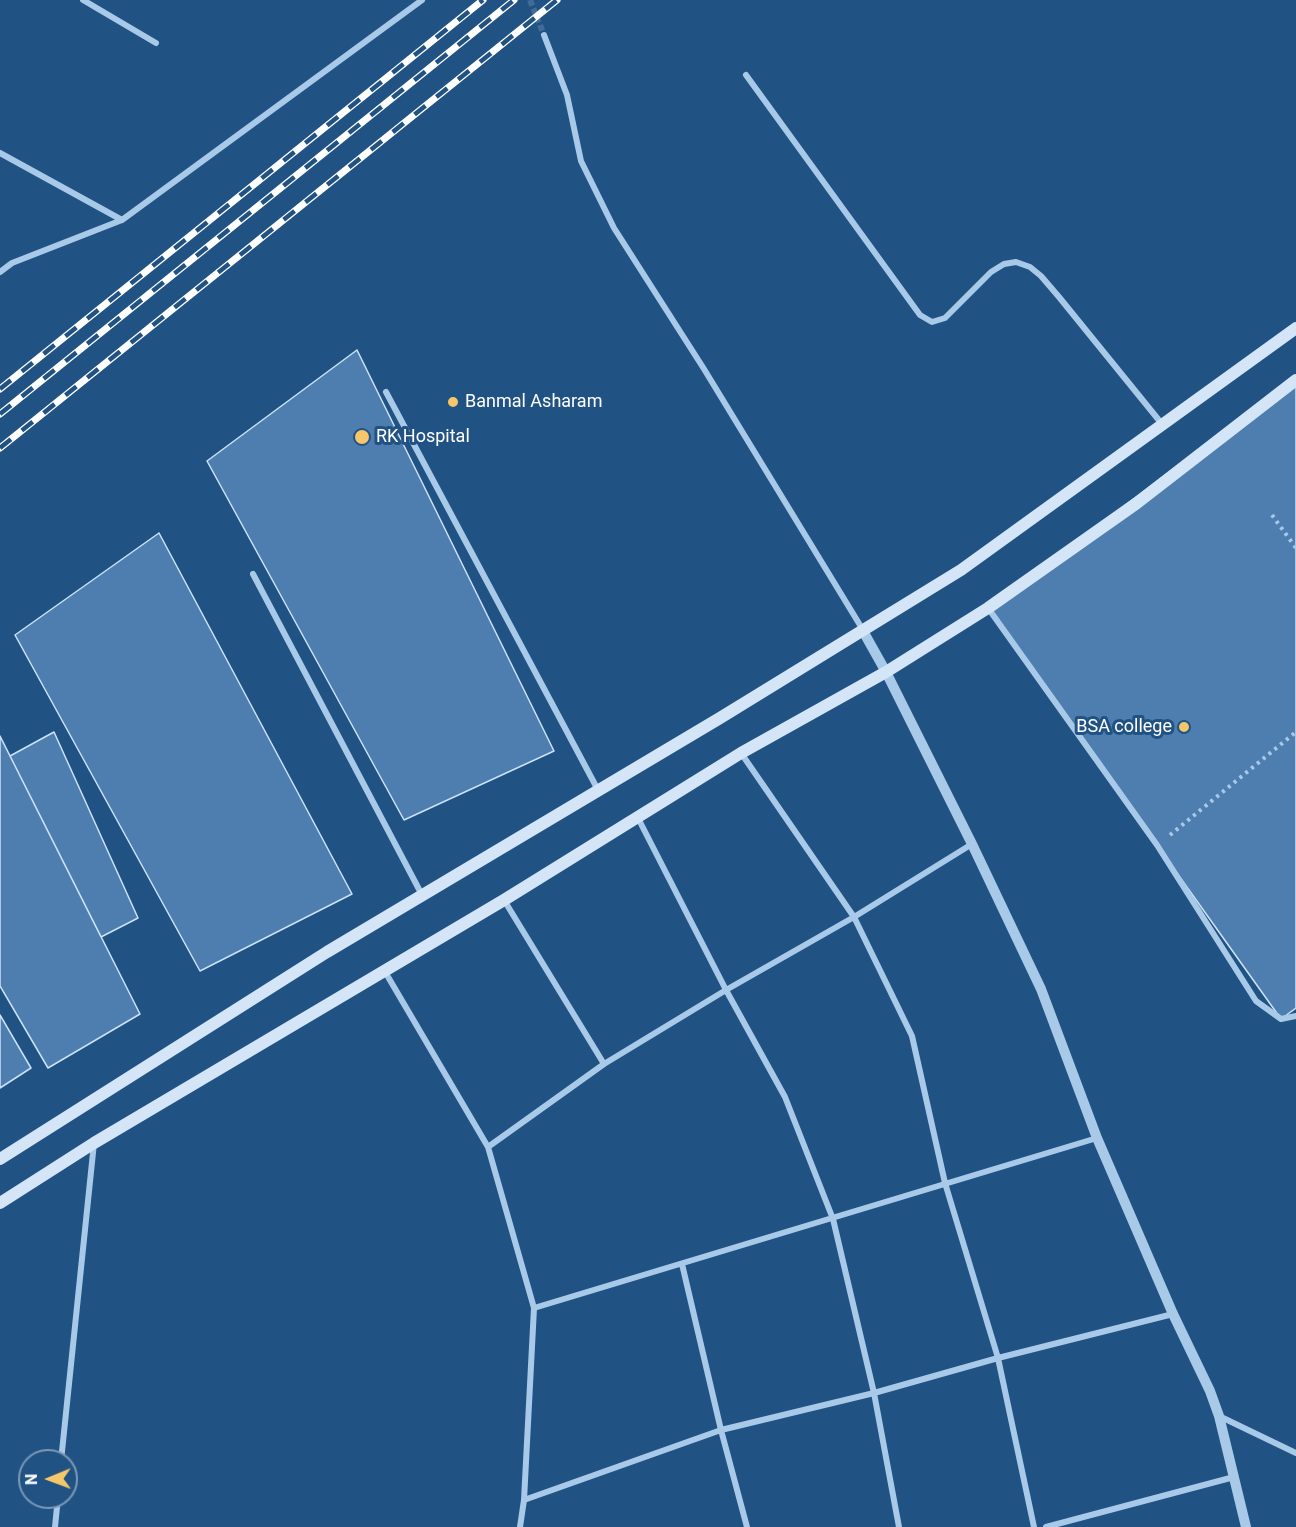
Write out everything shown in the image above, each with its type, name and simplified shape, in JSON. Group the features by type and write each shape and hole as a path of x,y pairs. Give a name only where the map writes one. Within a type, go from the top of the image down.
{"main road":[{"path":"0,1159 327,952 961,570 1296,328"},
{"path":"0,1203 94,1143 384,969 504,900 741,753 886,672 988,608 1137,503 1296,380"}],"street":[{"path":"83,0 156,43"},
{"path":"0,272 12,263 122,220 423,0"},
{"path":"544,35 567,95 581,161 614,228 704,369 863,631 972,844 1041,989 1097,1138 1219,1416 1246,1527"},
{"path":"746,75 920,315 932,322 945,318 991,272 1004,264 1016,262 1030,267 1059,297 1162,424"},
{"path":"0,153 122,220"},
{"path":"386,392 598,790"},
{"path":"253,574 422,895"},
{"path":"988,608 1157,845 1256,1001 1281,1019 1296,1016"},
{"path":"741,753 854,917 912,1036 945,1183 998,1358 1034,1527"},
{"path":"638,818 726,990 785,1097 833,1219 874,1393 899,1527"},
{"path":"489,1147 604,1064 726,990 854,917 972,844"},
{"path":"504,900 604,1064"},
{"path":"384,969 489,1147 534,1308 524,1500 520,1527"},
{"path":"534,1308 1097,1138"},
{"path":"63,1449 94,1143"},
{"path":"682,1264 721,1430 747,1527"},
{"path":"524,1500 721,1430 874,1393 998,1358 1173,1314"},
{"path":"1219,1416 1296,1453"},
{"path":"1046,1527 1234,1477"},
{"path":"55,1527 57,1509"}],"path":[{"path":"1272,515 1296,548"},
{"path":"1157,845 1296,732"}],"building":[{"path":"357,350 554,751 404,820 207,461"},
{"name":"BSA college","path":"1296,377 1296,1008 1281,1019 988,608"},
{"path":"159,533 352,894 200,971 15,635"},
{"path":"54,732 138,918 101,937 10,756"},
{"path":"0,736 140,1014 48,1068 0,986"},
{"path":"0,1015 31,1068 0,1088"}],"tunnel":[{"path":"530,0 544,35"}],"railway":[{"path":"0,389 483,0"},
{"path":"0,414 514,0"},
{"path":"0,448 557,0"}],"place":[{"name":"Banmal Asharam","path":"453,402"},
{"name":"RK Hospital","path":"362,437"},
{"name":"BSA college","path":"1184,727"}]}
